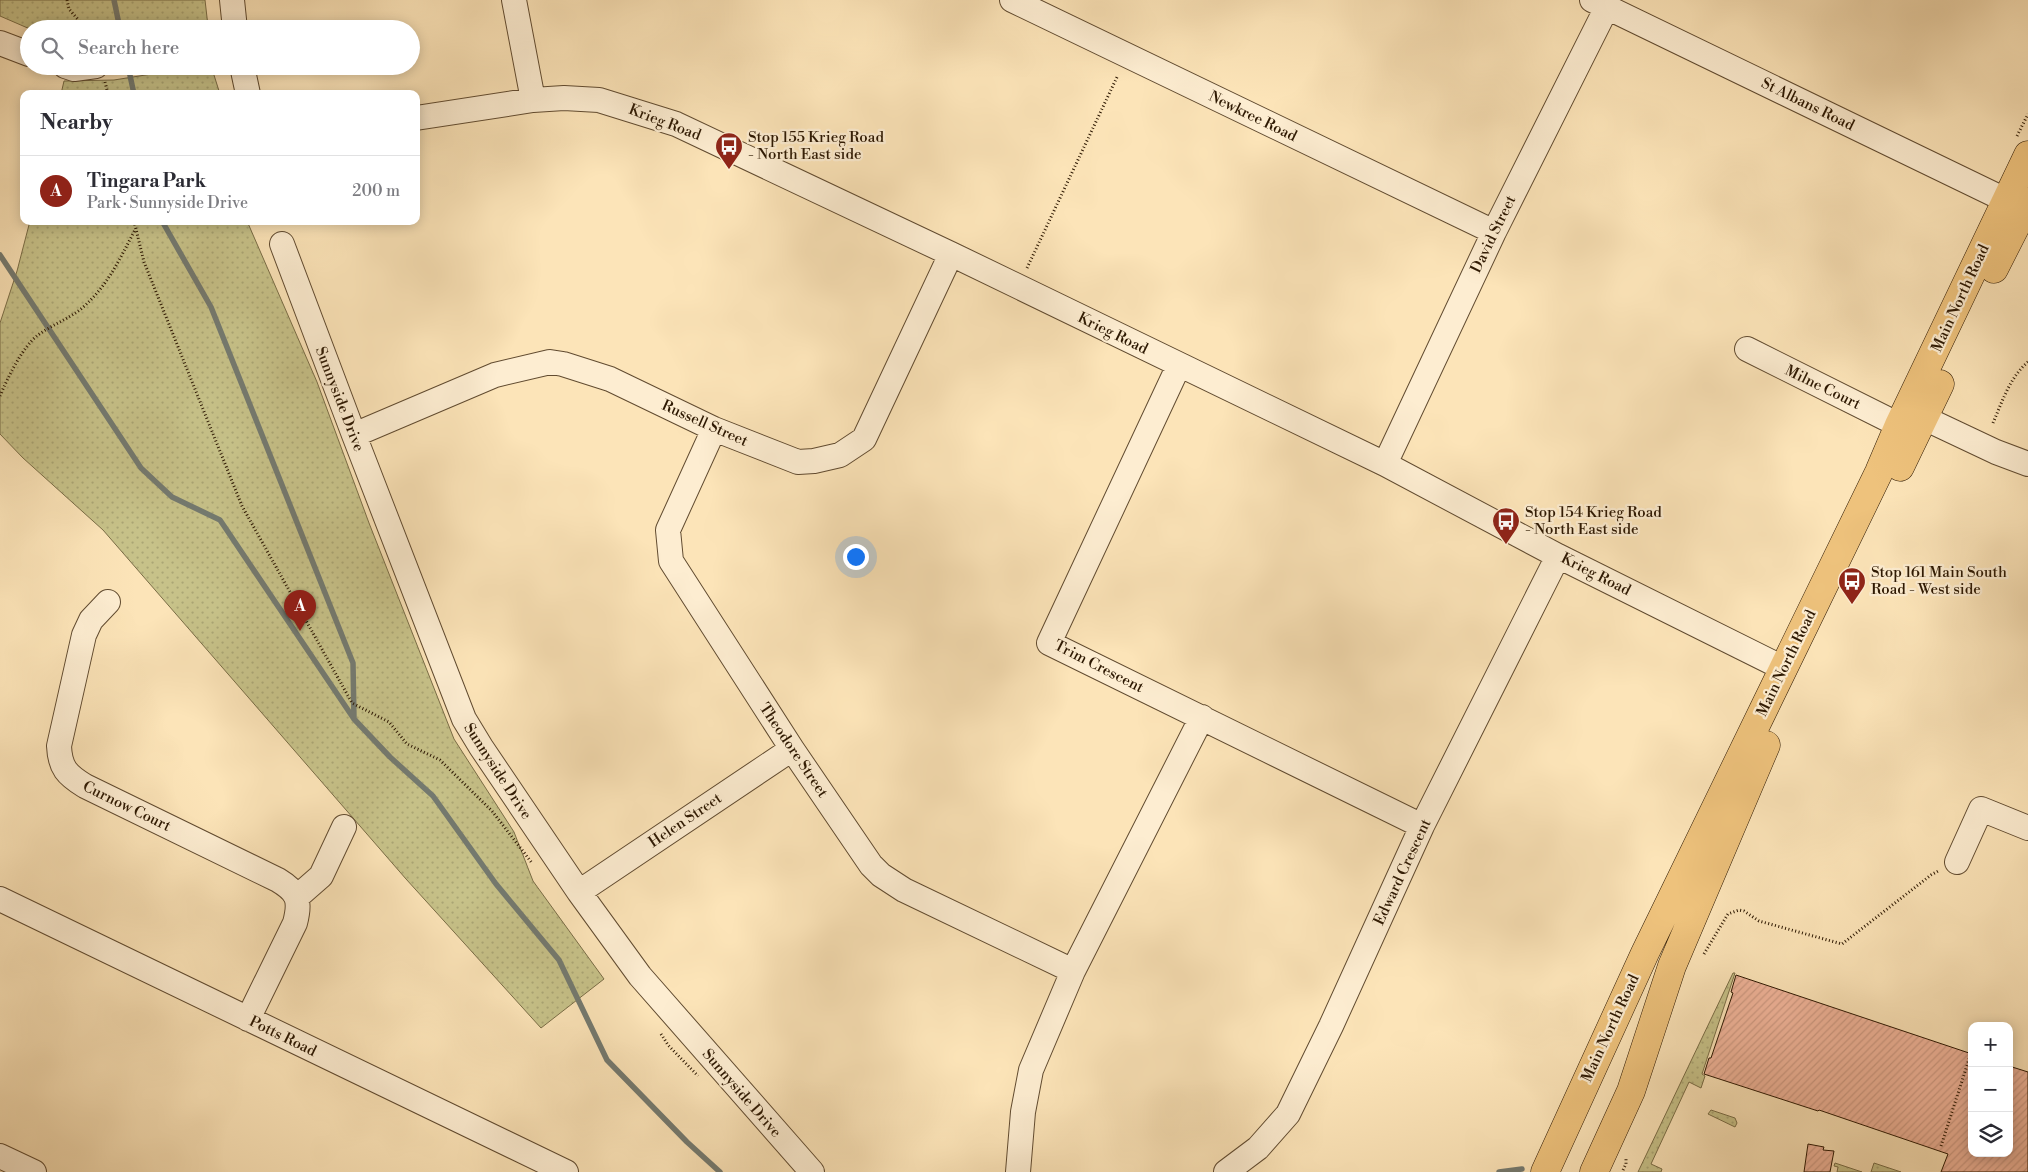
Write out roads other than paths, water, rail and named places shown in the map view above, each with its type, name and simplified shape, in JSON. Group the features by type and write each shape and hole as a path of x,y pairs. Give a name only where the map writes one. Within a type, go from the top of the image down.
{"main road":[{"name":"Main North Road","path":"1594,1172 1631,1092 1672,966 1761,756 1816,644 1912,422 1974,270 2019,203 2028,155"},
{"name":"Main North Road","path":"1546,1172 1641,961 1783,668 1879,472 1912,422"},
{"path":"1787,702 1783,668 1798,660 1816,644"}],"street":[{"path":"232,0 234,20"},
{"path":"514,0 533,100"},
{"name":"Newkree Road","path":"1012,0 1494,232"},
{"name":"David Street","path":"1386,464 1599,4"},
{"name":"St Albans Road","path":"1599,4 2019,203"},
{"path":"0,43 20,51"},
{"path":"244,75 247,90"},
{"name":"Krieg Road","path":"420,117 533,100 599,100 676,124 952,254 1386,464 1558,556 1783,668"},
{"name":"Sunnyside Drive","path":"282,244 464,719 480,747 579,892 640,976 812,1172"},
{"name":"Russell Street","path":"354,436 495,375 550,362 563,364 610,379 714,430 798,462 814,461 840,455 864,439 952,254"},
{"name":"Milne Court","path":"1747,349 1912,422 2028,464"},
{"name":"Trim Crescent","path":"1179,365 1049,643 1422,826"},
{"name":"Theodore Street","path":"714,430 668,530 671,560 792,749 871,865 880,875 904,890 1073,971"},
{"name":"Edward Crescent","path":"1226,1172 1258,1148 1288,1114 1331,1026 1422,826 1558,556"},
{"name":"Curnow Court","path":"108,602 91,620 84,635 59,746 62,766 73,779 85,786 278,880 289,886 297,897"},
{"path":"1018,1172 1023,1112 1031,1070 1073,971 1202,717"},
{"name":"Helen Street","path":"579,892 792,749"},
{"path":"1957,862 1981,809 2028,828"},
{"path":"248,1019 295,922 299,909 297,897 321,876 344,827"},
{"name":"Potts Road","path":"1,902 248,1019 553,1169"},
{"path":"0,1156 34,1172"}],"waterway":[{"path":"114,0 118,20"},
{"path":"130,75 133,90"},
{"path":"164,225 211,307 353,663 354,719"},
{"path":"0,255 141,468 172,497 220,520 354,719 390,757 433,796 496,884 559,960 607,1060 687,1142 720,1172"},
{"path":"1499,1172 1522,1169"}],"place":[{"name":"Stop 155 Krieg Road - North East side","path":"729,170"},
{"name":"Stop 154 Krieg Road - North East side","path":"1506,545"},
{"name":"Stop 161 Main South Road - West side","path":"1852,605"},
{"name":"Tingara Park","path":"300,631"}]}
